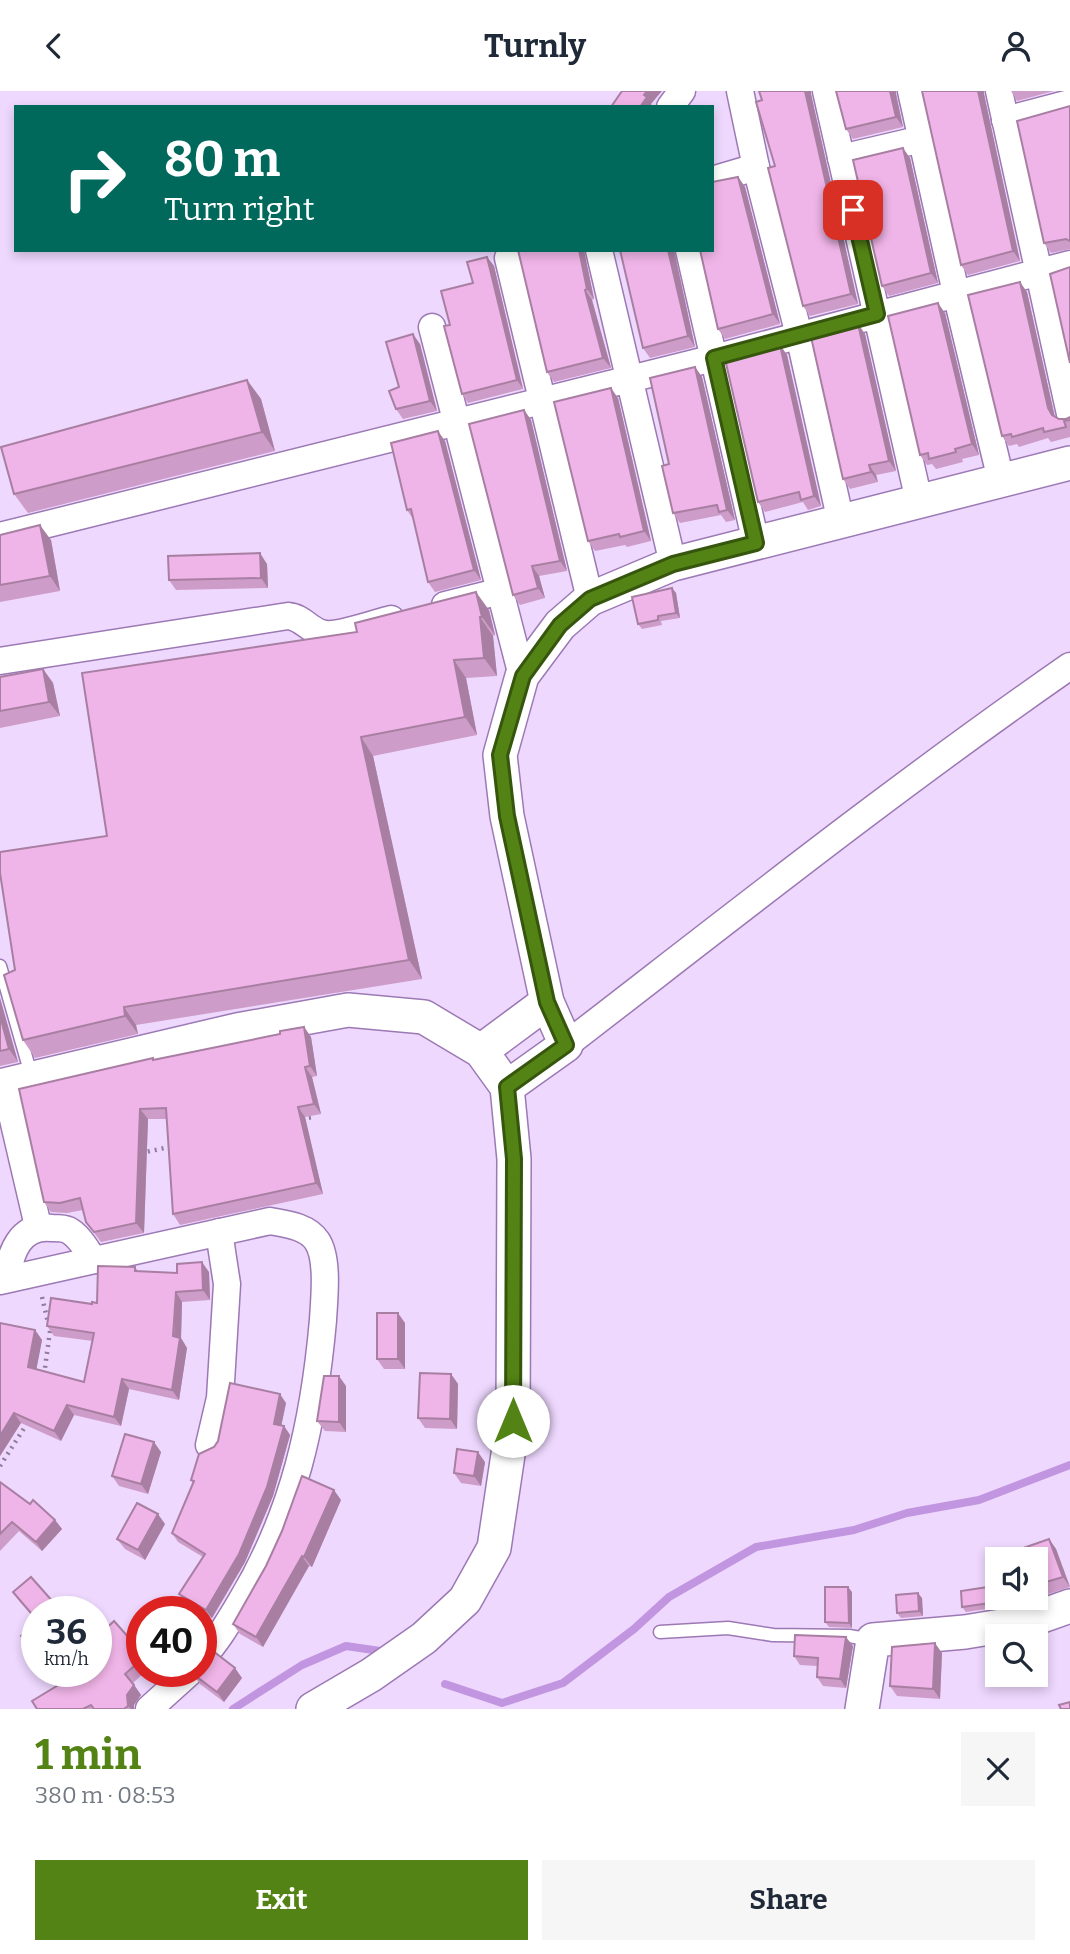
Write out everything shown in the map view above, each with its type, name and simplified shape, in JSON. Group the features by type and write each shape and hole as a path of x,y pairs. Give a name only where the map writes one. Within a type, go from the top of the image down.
{"street":[{"path":"740,91 841,521"},
{"path":"826,91 919,501"},
{"path":"911,91 1001,481"},
{"path":"999,91 1070,414"},
{"path":"1005,120 1070,103"},
{"path":"841,157 922,139"},
{"path":"714,179 756,167"},
{"path":"599,252 673,564"},
{"path":"690,252 756,543"},
{"path":"508,258 590,599"},
{"path":"0,536 714,358 1070,264"},
{"path":"432,327 523,676"},
{"path":"566,1045 547,1002 507,816 500,755 523,676 560,625 590,599 673,564 1070,463"},
{"path":"0,661 288,616 296,617 321,633 332,634 501,591"},
{"path":"507,1087 998,716 1070,666"},
{"path":"481,1051 547,1002"},
{"path":"38,1226 12,1083 237,1030 348,1010 424,1017 481,1051 507,1087 514,1159 513,1421 494,1548 465,1600 424,1637 371,1675 313,1709"},
{"path":"3,1280 270,1221 301,1227 317,1242 326,1278 318,1374 302,1452 285,1514 260,1570 217,1641"},
{"path":"3,1280 16,1247 26,1234 38,1226 68,1230 85,1247 93,1260"},
{"path":"209,1445 220,1398 227,1284 219,1232"},
{"path":"862,1709 873,1640 965,1632 1025,1622 1070,1606"},
{"path":"149,1709 173,1687"}],"lane":[{"path":"0,966 12,1083"},
{"path":"660,1632 728,1628 773,1635 841,1636 873,1640"}],"path":[{"path":"299,1120 313,1117"},
{"path":"136,1154 177,1146"},
{"path":"36,1272 50,1331 44,1378"},
{"path":"0,1466 33,1413"}],"building":[{"path":"622,91 647,91 644,95 647,97 641,105 612,105"},
{"path":"759,91 805,91 851,294 803,306 768,168 775,166 756,102 762,100"},
{"path":"836,91 890,91 896,117 846,129"},
{"path":"922,91 978,91 1013,251 961,265"},
{"path":"1070,106 1070,241 1066,239 1044,243 1017,121"},
{"path":"903,148 931,273 882,286 853,160"},
{"path":"738,177 773,314 718,329 700,252 714,252 714,182"},
{"path":"518,252 579,252 587,289 585,290 603,358 547,372"},
{"path":"620,252 668,252 688,336 643,348"},
{"path":"487,257 517,380 462,394 444,326 450,325 441,291 473,283 467,262"},
{"path":"1070,267 1070,363 1050,274"},
{"path":"1020,282 1048,408 1052,415 1059,419 1070,417 1070,420 1064,421 1066,427 1044,432 1043,428 1012,437 1011,434 1002,436 968,295"},
{"path":"938,303 972,444 955,449 956,452 929,459 928,453 920,455 888,316"},
{"path":"858,324 889,461 869,465 871,472 843,479 811,337"},
{"path":"413,334 430,401 396,409 389,391 399,387 386,342"},
{"path":"780,345 814,496 801,500 799,492 758,502 725,359"},
{"path":"695,367 727,510 719,512 717,505 673,513 662,466 669,464 650,378"},
{"path":"247,380 262,432 14,494 1,447"},
{"path":"611,388 644,531 588,541 554,402"},
{"path":"524,410 560,561 532,566 538,588 513,595 469,424"},
{"path":"438,431 474,570 428,582 411,509 407,510 391,443"},
{"path":"40,525 50,576 0,585 0,535"},
{"path":"260,553 261,578 169,580 168,556"},
{"path":"672,588 676,613 658,616 658,620 638,624 632,597"},
{"path":"476,592 482,617 484,658 454,660 465,717 361,737 409,960 124,1007 125,1016 23,1040 4,975 15,970 0,873 0,852 107,836 82,673 357,632 355,623"},
{"path":"43,669 49,702 0,711 0,677"},
{"path":"0,1016 9,1049 0,1051"},
{"path":"304,1027 310,1066 305,1067 314,1104 298,1107 316,1183 173,1214 166,1108 140,1109 136,1223 94,1232 86,1222 80,1198 60,1203 44,1202 19,1089"},
{"path":"202,1262 203,1290 176,1292 173,1336 180,1338 172,1390 122,1379 114,1417 67,1405 54,1431 14,1413 0,1436 0,1323 35,1330 28,1367 84,1382 94,1333 47,1326 51,1298 97,1303 98,1266 135,1267 135,1271 177,1273 177,1264"},
{"path":"377,1313 398,1313 398,1359 377,1359"},
{"path":"420,1373 451,1374 450,1419 418,1418"},
{"path":"324,1376 339,1376 339,1422 317,1421"},
{"path":"230,1383 280,1394 274,1424 284,1426 267,1487 239,1554 214,1596 182,1596 179,1594 205,1554 172,1533 194,1481 191,1480 199,1454 214,1447 218,1441"},
{"path":"125,1434 154,1442 141,1484 112,1476"},
{"path":"457,1449 478,1452 474,1476 454,1473"},
{"path":"302,1476 334,1490 304,1557 302,1556 256,1637 233,1624 266,1566"},
{"path":"0,1482 30,1504 33,1500 55,1520 36,1542 12,1522 0,1534"},
{"path":"137,1503 158,1514 138,1550 117,1539"},
{"path":"1049,1539 1063,1577 1048,1581 1048,1547 1026,1547"},
{"path":"31,1577 48,1596 21,1596 21,1601 13,1592"},
{"path":"825,1587 848,1587 849,1623 825,1622"},
{"path":"985,1587 985,1604 962,1607 961,1591"},
{"path":"918,1593 919,1611 897,1613 896,1595"},
{"path":"114,1621 126,1634 126,1687 133,1687 127,1695 128,1706 124,1709 94,1709 91,1705 83,1709 37,1709 32,1701 55,1687 112,1687"},
{"path":"795,1635 846,1637 840,1679 817,1677 818,1658 794,1656"},
{"path":"935,1643 933,1689 890,1686 892,1647"},
{"path":"217,1654 235,1668 217,1692 210,1687 217,1687"},
{"path":"1070,1702 1070,1709 1061,1709 1059,1705"}],"waterway":[{"path":"445,1684 502,1703 563,1683 634,1629 669,1597 756,1547 854,1530 907,1513 979,1500 1070,1465"},
{"path":"233,1709 302,1665 346,1646 387,1652"}],"route":[{"path":"513,1421 514,1159 507,1087 566,1045 547,1002 507,816 500,755 523,676 560,625 590,599 673,564 756,543 714,358 877,314 853,210"}]}
